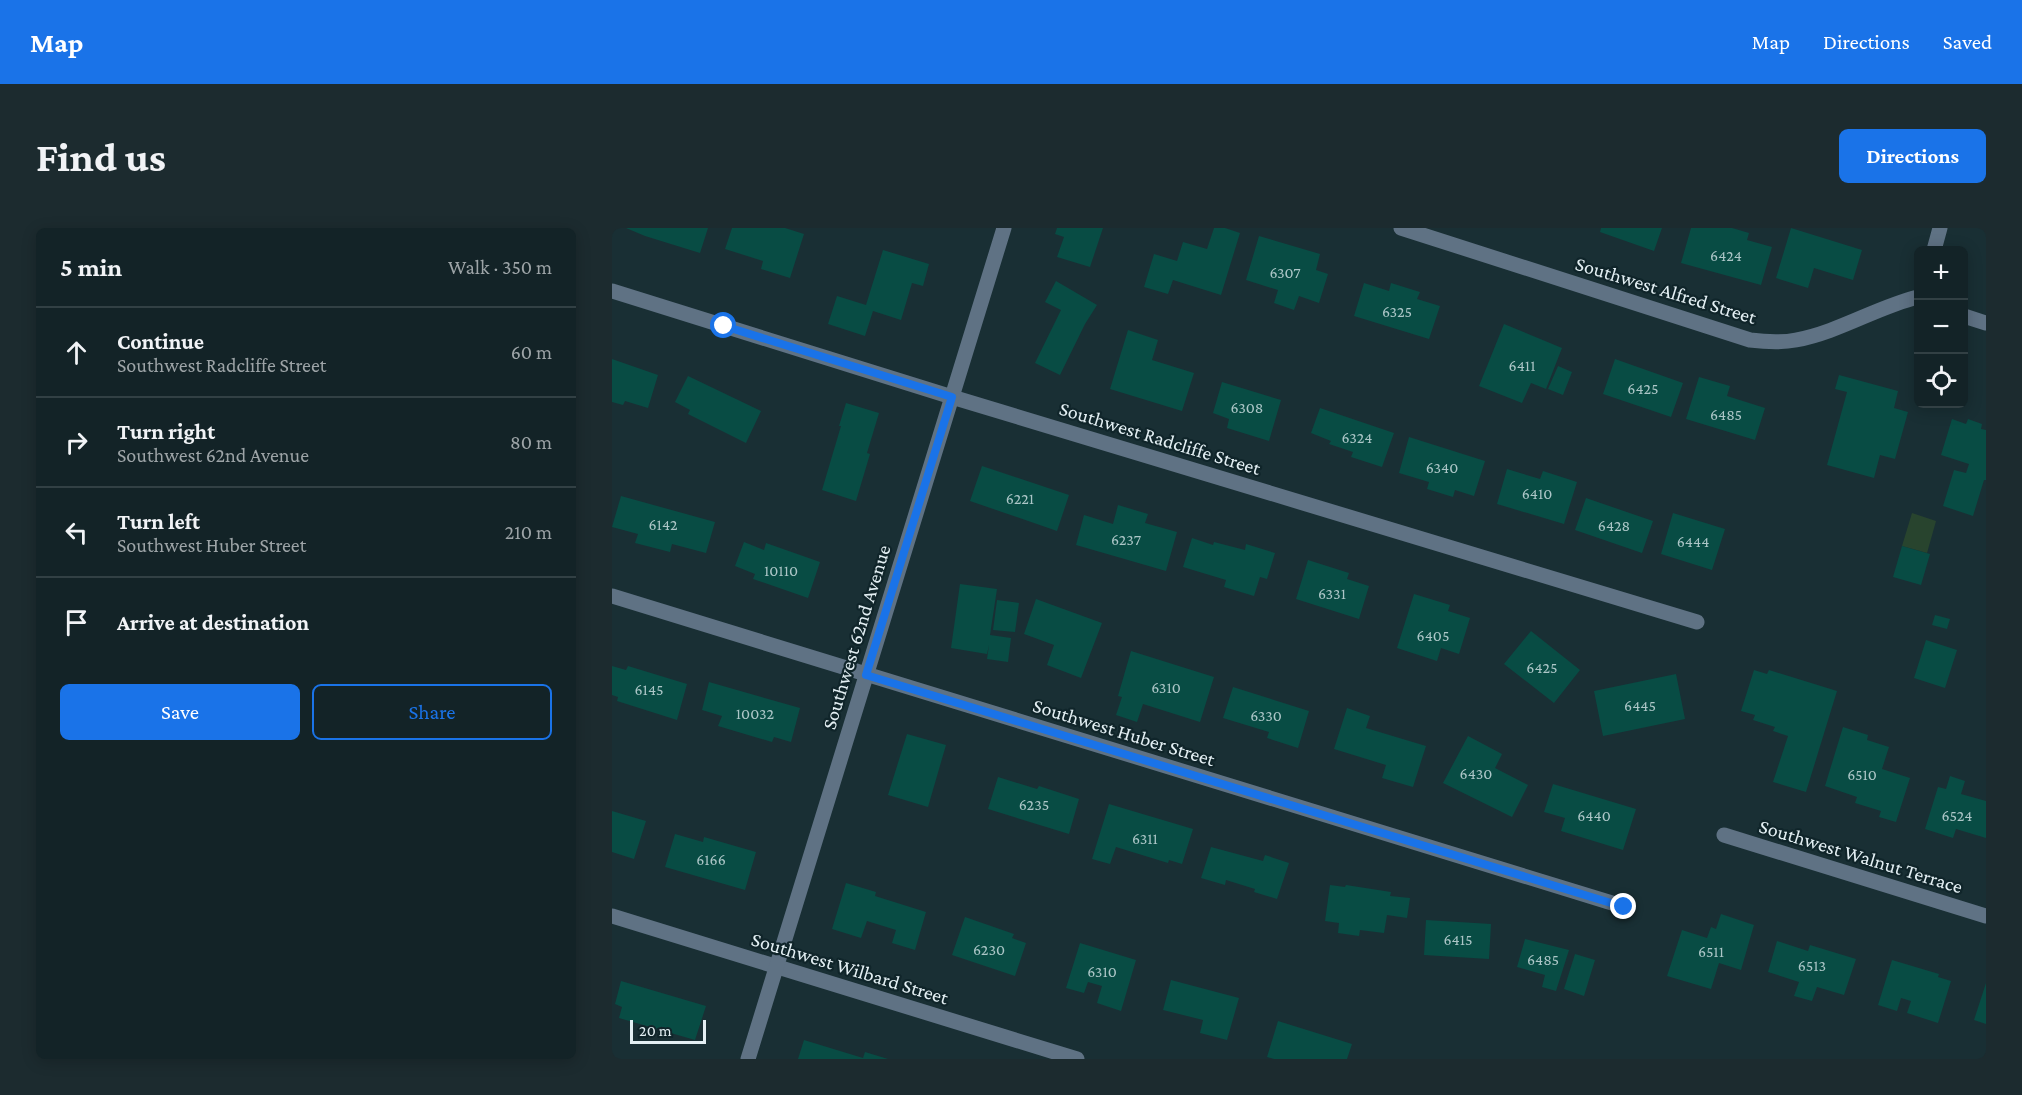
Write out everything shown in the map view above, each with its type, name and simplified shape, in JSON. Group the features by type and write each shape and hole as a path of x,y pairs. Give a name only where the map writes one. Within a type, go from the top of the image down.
{"street":[{"name":"Southwest 62nd Avenue","path":"748,1059 1004,228"},
{"name":"Southwest Alfred Street","path":"1401,228 1750,340 1794,341 1814,336 1914,298"},
{"path":"1935,246 1940,228"},
{"name":"Southwest Radcliffe Street","path":"612,291 952,397 1697,622"},
{"path":"1968,317 1986,323"},
{"name":"Southwest Huber Street","path":"612,596 1624,907"},
{"name":"Southwest Walnut Terrace","path":"1724,835 1986,916"},
{"name":"Southwest Wilbard Street","path":"612,916 1077,1059"}],"green space":[{"path":"1912,513 1936,521 1927,553 1902,546"}],"building":[{"path":"626,228 708,228 700,253"},
{"path":"732,228 785,228 804,234 790,278 761,269 763,261 725,249"},
{"path":"1057,228 1103,228 1090,267 1057,257 1064,237 1055,234"},
{"path":"1214,228 1225,228 1240,233 1221,295 1173,280 1168,294 1144,287 1154,254 1177,261 1183,242 1207,249"},
{"path":"1601,228 1662,228 1654,251 1600,232"},
{"path":"1691,228 1732,228 1749,233 1747,240 1772,247 1761,285 1681,263"},
{"path":"1791,228 1862,250 1853,280 1814,268 1808,288 1776,278"},
{"path":"1259,236 1320,254 1316,270 1328,274 1319,303 1299,296 1294,310 1274,303 1278,290 1246,280"},
{"path":"883,250 929,264 923,286 912,283 901,320 873,311 865,336 828,324 837,296 866,305"},
{"path":"1056,281 1097,305 1060,375 1035,363 1061,310 1045,302"},
{"path":"1364,283 1389,291 1391,283 1420,292 1417,299 1440,306 1429,339 1354,316"},
{"path":"1504,324 1562,348 1546,389 1531,383 1522,403 1479,386"},
{"path":"1128,330 1158,340 1152,360 1194,373 1182,411 1110,389"},
{"path":"612,359 658,375 648,408 625,401 623,405 612,402"},
{"path":"1615,359 1683,383 1671,417 1603,394"},
{"path":"1558,366 1572,372 1563,395 1548,389"},
{"path":"1839,375 1898,391 1894,408 1908,412 1895,459 1880,455 1874,478 1827,465 1847,392 1835,389"},
{"path":"688,376 761,411 746,443 688,414 690,410 675,402"},
{"path":"1699,377 1730,386 1727,396 1765,408 1755,440 1686,419"},
{"path":"1222,382 1281,400 1269,441 1227,428 1229,419 1213,413"},
{"path":"846,403 879,413 856,501 822,490"},
{"path":"1320,408 1394,433 1382,467 1351,457 1353,452 1329,444 1331,441 1311,433"},
{"path":"1952,419 1966,424 1968,419 1982,424 1981,429 1986,430 1986,480 1984,480 1973,516 1943,506 1954,470 1966,473 1969,464 1941,455"},
{"path":"1409,437 1485,461 1474,496 1455,490 1453,497 1427,489 1429,482 1399,473"},
{"path":"982,466 1069,495 1057,531 970,501"},
{"path":"1507,469 1540,479 1543,471 1577,482 1564,524 1497,504"},
{"path":"621,496 715,522 706,553 672,544 670,552 635,543 638,534 612,527"},
{"path":"1586,498 1653,521 1642,553 1575,530"},
{"path":"1118,505 1148,514 1145,523 1177,532 1166,571 1076,545 1084,515 1113,524"},
{"path":"1673,513 1725,529 1712,570 1661,554"},
{"path":"1192,538 1213,545 1214,542 1245,550 1246,544 1275,553 1267,579 1260,577 1254,596 1224,587 1226,580 1183,567"},
{"path":"744,542 764,550 766,543 820,562 808,598 753,579 755,574 735,566"},
{"path":"1902,546 1930,554 1921,585 1893,577"},
{"path":"1308,560 1349,573 1347,579 1369,586 1359,619 1296,599"},
{"path":"960,584 997,589 990,635 1011,638 1008,662 987,659 989,645 987,654 951,648"},
{"path":"1414,594 1450,605 1448,611 1470,618 1459,654 1441,648 1437,661 1397,648"},
{"path":"1036,599 1102,623 1081,678 1047,665 1054,645 1024,634"},
{"path":"997,600 1019,603 1015,632 993,630"},
{"path":"1935,615 1950,619 1947,629 1932,625"},
{"path":"1531,631 1580,670 1554,703 1504,664"},
{"path":"1926,640 1957,650 1945,688 1914,678"},
{"path":"1131,651 1214,677 1200,722 1143,704 1137,722 1116,715 1122,697 1118,696"},
{"path":"612,666 626,670 628,666 687,684 677,720 617,701 618,697 612,695"},
{"path":"1754,670 1767,674 1769,670 1837,691 1806,792 1773,782 1788,736 1773,731 1775,727 1753,720 1755,715 1741,711"},
{"path":"1676,674 1685,719 1603,736 1594,691"},
{"path":"709,682 800,708 791,742 774,737 772,742 718,726 722,716 702,710"},
{"path":"1233,687 1309,711 1298,748 1267,738 1269,732 1223,718"},
{"path":"1347,708 1370,716 1366,728 1426,746 1413,787 1382,778 1386,765 1334,749"},
{"path":"1843,727 1868,735 1867,740 1889,747 1882,769 1910,778 1896,822 1879,817 1881,811 1855,803 1857,797 1825,786"},
{"path":"907,734 946,745 928,807 888,795"},
{"path":"1468,736 1502,754 1495,768 1528,785 1512,817 1443,783"},
{"path":"1950,776 1965,781 1961,794 1986,801 1986,838 1956,829 1953,838 1925,829 1938,787 1946,789"},
{"path":"998,777 1037,789 1039,786 1079,799 1069,834 988,809"},
{"path":"1553,784 1636,809 1623,850 1561,831 1565,818 1544,812"},
{"path":"1109,804 1193,829 1182,864 1169,860 1168,863 1116,847 1110,864 1092,859"},
{"path":"612,811 646,821 634,859 612,852"},
{"path":"675,834 703,842 704,837 756,852 745,890 665,867"},
{"path":"1211,847 1263,861 1265,855 1289,863 1277,899 1226,880 1225,885 1201,878"},
{"path":"846,883 876,892 875,896 926,912 915,950 892,943 896,930 867,921 861,938 832,929"},
{"path":"1330,885 1345,887 1346,885 1391,892 1390,896 1410,898 1407,918 1387,915 1384,933 1360,930 1359,936 1338,933 1339,923 1325,921"},
{"path":"1721,914 1754,925 1741,970 1719,963 1711,989 1667,976 1682,930 1707,938 1711,927 1716,929"},
{"path":"965,917 1014,934 1012,938 1026,943 1015,976 952,955"},
{"path":"1426,920 1491,924 1489,959 1424,955"},
{"path":"1525,939 1569,950 1556,991 1542,987 1545,975 1517,967"},
{"path":"1777,941 1808,951 1810,945 1856,959 1844,995 1817,987 1812,1001 1794,996 1799,982 1768,972"},
{"path":"1080,943 1136,960 1121,1011 1097,1003 1102,986 1088,982 1084,993 1066,988"},
{"path":"1575,954 1595,960 1584,996 1564,989"},
{"path":"1892,960 1939,974 1938,977 1951,981 1938,1023 1907,1013 1911,1001 1901,998 1897,1011 1878,1005"},
{"path":"1171,980 1239,998 1227,1040 1200,1033 1203,1020 1163,1010"},
{"path":"621,981 706,1006 695,1040 619,1018 622,1007 615,1004"},
{"path":"1986,983 1986,1024 1974,1020"},
{"path":"1278,1021 1352,1044 1347,1059 1274,1059 1267,1057"},
{"path":"804,1040 863,1058 865,1052 888,1059 798,1059"}],"route":[{"path":"724,326 952,397 866,675 1624,907"}]}
